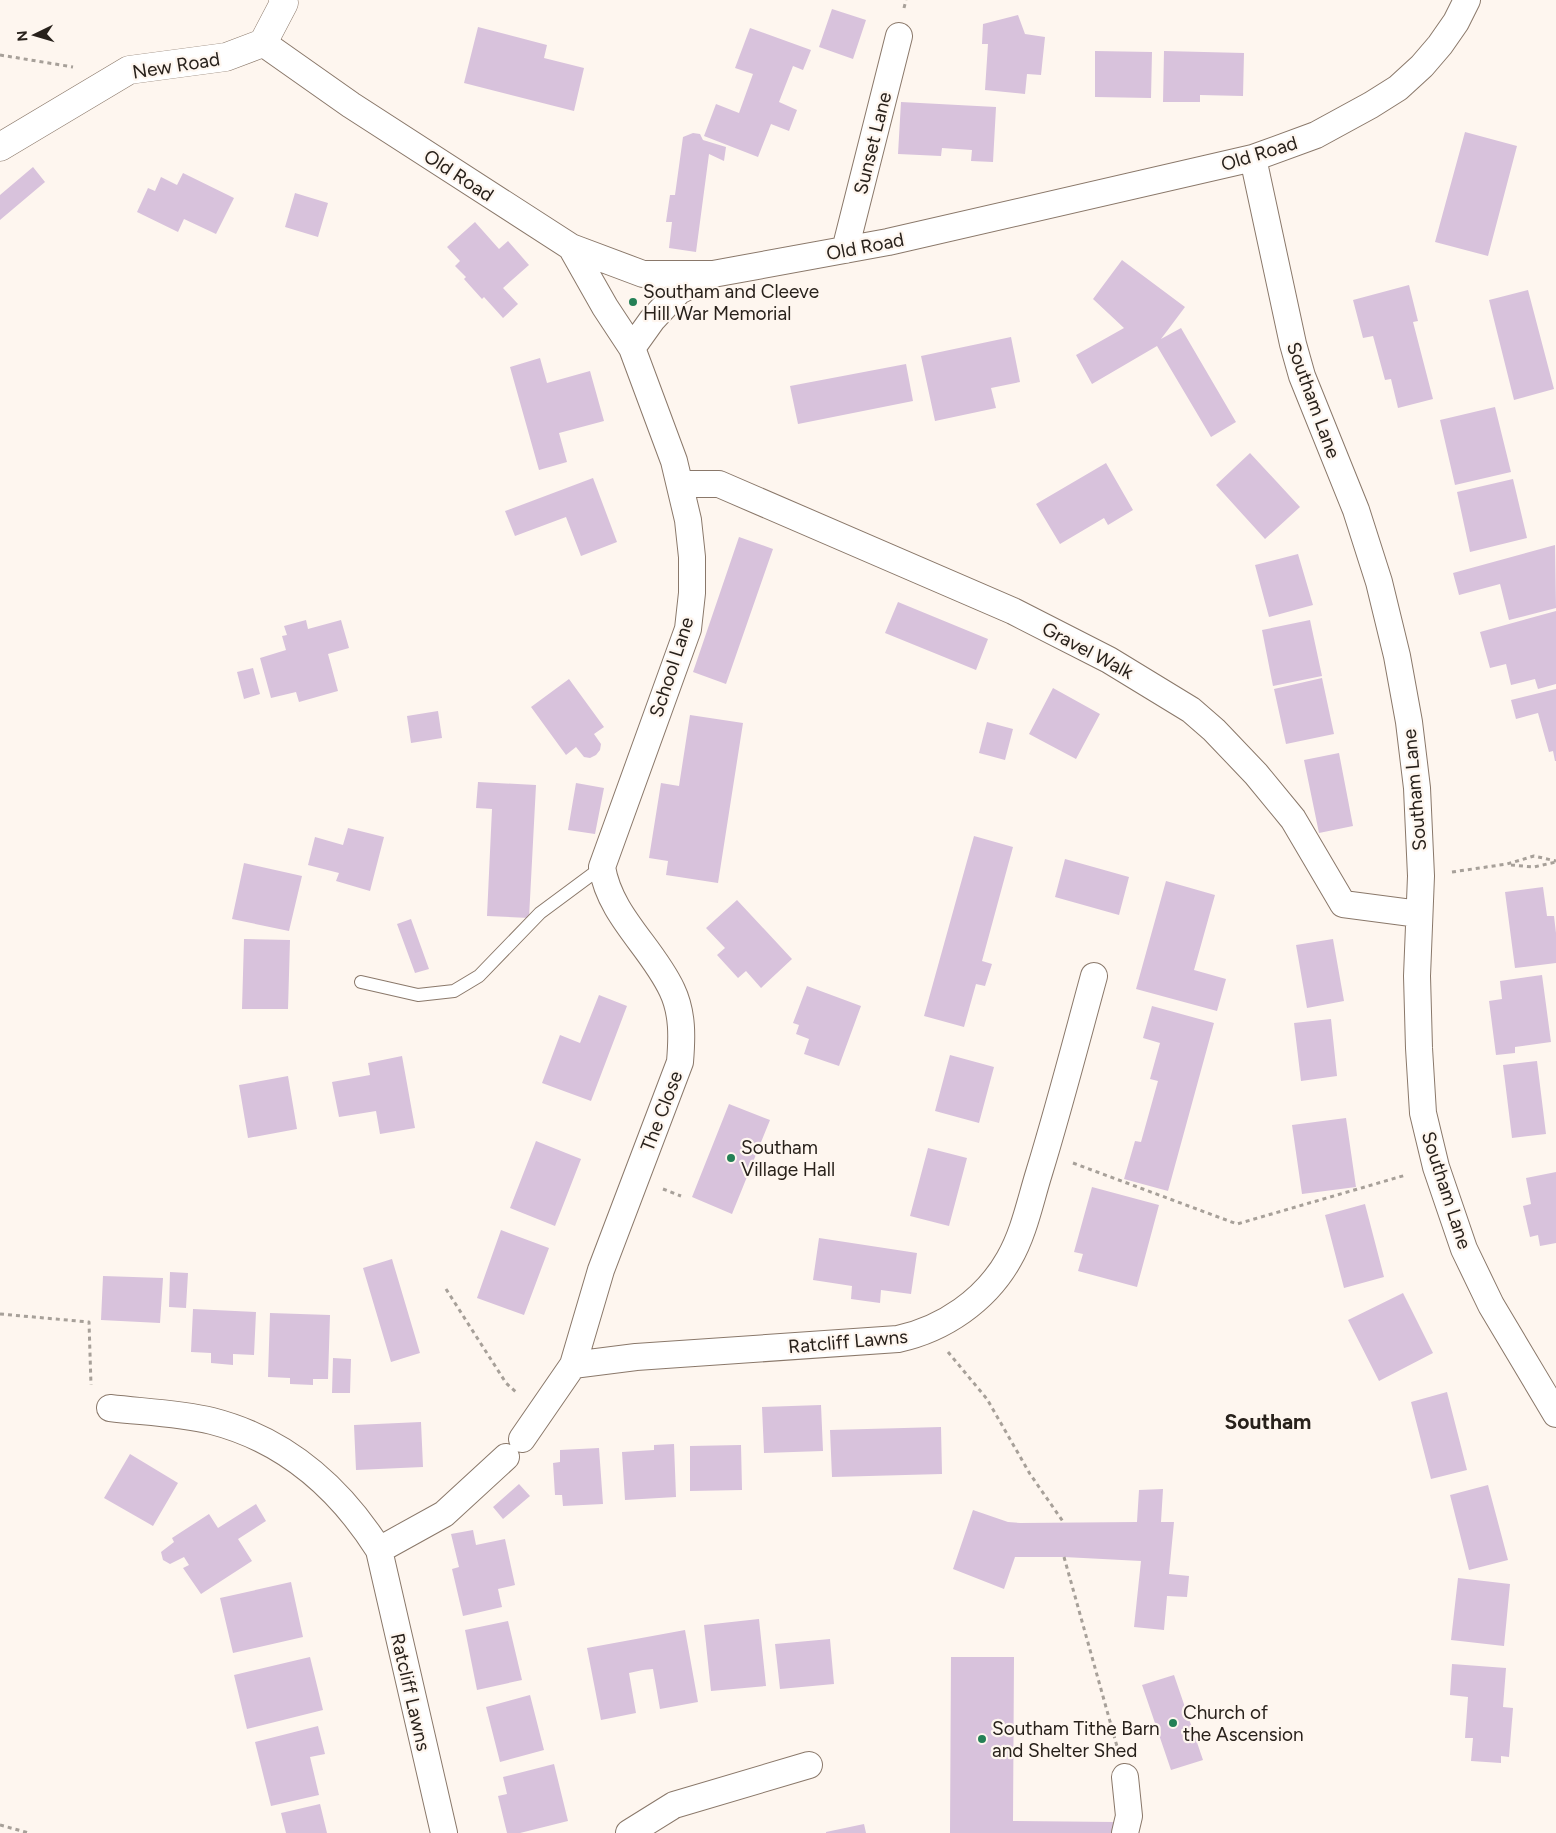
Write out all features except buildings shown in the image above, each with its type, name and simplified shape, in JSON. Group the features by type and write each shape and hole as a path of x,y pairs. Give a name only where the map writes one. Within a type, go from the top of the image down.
{"street":[{"path":"263,42 284,3 283,0"},
{"name":"Old Road","path":"263,42 351,105 571,247 643,274 713,274 888,242 1253,158 1316,135 1371,106 1398,88 1422,66 1440,45 1456,22 1467,0"},
{"name":"Sunset Lane","path":"845,250 899,36"},
{"name":"New Road","path":"0,147 129,70 226,57 263,42"},
{"name":"Southam Lane","path":"1253,158 1292,344 1302,376 1356,510 1379,582 1397,656 1409,722 1417,788 1421,876 1417,976 1419,1048 1423,1113 1436,1167 1464,1249 1487,1297 1556,1414"},
{"name":"School Lane","path":"571,247 605,307 632,348 681,484 688,520 692,557 692,593 688,629 602,867"},
{"path":"632,348 652,320 678,291 713,274"},
{"name":"Gravel Walk","path":"681,484 720,484 1013,611 1109,660 1191,710 1214,730 1256,774 1293,819 1343,904 1419,914"},
{"name":"The Close","path":"573,1364 601,1270 680,1062 682,1045 679,1011 672,991 623,918 610,895 604,882 602,867"},
{"name":"Ratcliff Lawns","path":"573,1364 636,1357 898,1340 916,1336 956,1316 978,1298 994,1280 1008,1260 1019,1239 1094,976"},
{"path":"379,1550 444,1514 514,1448 573,1364"},
{"name":"Ratcliff Lawns","path":"110,1408 212,1421 240,1430 267,1442 294,1458 319,1477 342,1499 362,1523 379,1550 444,1833"},
{"path":"629,1833 674,1805 809,1765"},
{"path":"1125,1777 1129,1816 1125,1833"}],"lane":[{"path":"361,982 418,995 454,991 479,976 540,913 602,867"}],"path":[{"path":"0,55 74,68"},
{"path":"1421,876 1507,864 1534,856 1556,862"},
{"path":"1507,864 1534,867 1556,862"},
{"path":"1045,1153 1237,1224 1436,1167"},
{"path":"446,1289 506,1383 539,1414"},
{"path":"0,1314 88,1322 92,1408 110,1408"},
{"path":"958,1366 987,1399 1030,1474 1064,1523"},
{"path":"1064,1557 1125,1777"},
{"path":"0,1825 29,1833"}],"place":[{"name":"Southam and Cleeve Hill War Memorial","path":"633,302"},
{"name":"Southam Village Hall","path":"731,1158"},
{"name":"Church of the Ascension","path":"1173,1723"},
{"name":"Southam Tithe Barn and Shelter Shed","path":"982,1739"}],"district":[{"name":"Southam","path":"1268,1422"}]}
